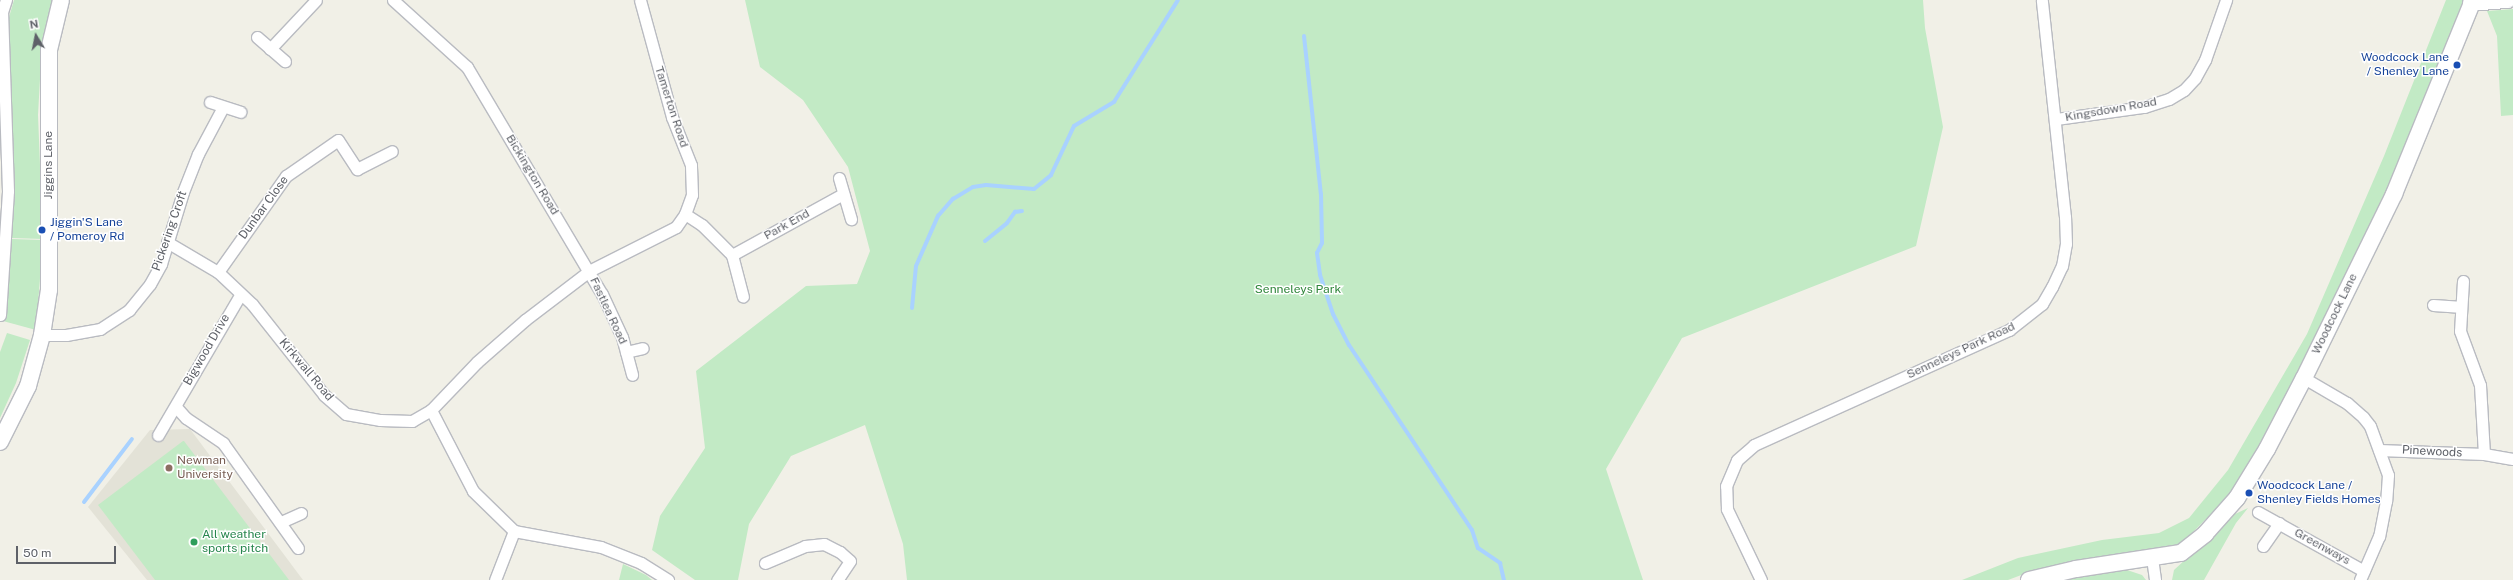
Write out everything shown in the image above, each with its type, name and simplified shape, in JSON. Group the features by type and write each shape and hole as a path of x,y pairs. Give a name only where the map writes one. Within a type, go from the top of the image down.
{"street":[{"path":"0,316 4,190 1,68 2,12 6,0"},
{"name":"Jiggins Lane","path":"0,442 28,386 42,335 49,290 50,50 61,0"},
{"path":"270,48 316,0"},
{"name":"Bickington Road","path":"393,0 467,67 589,271"},
{"name":"Tamerton Road","path":"640,0 672,117 691,165 692,196 685,214"},
{"name":"Senneleys Park Road","path":"1761,580 1727,509 1726,486 1737,460 1754,445 2009,330 2038,308 2052,288 2062,266 2066,244 2056,119 2042,0"},
{"name":"Kingsdown Road","path":"2056,119 2144,106 2169,99 2184,90 2195,78 2205,60 2226,0"},
{"name":"Woodcock Lane","path":"2029,580 2076,568 2181,553 2192,545 2237,498 2267,449 2304,378 2394,194 2472,2 2508,0"},
{"path":"257,37 285,61"},
{"path":"210,102 240,112"},
{"name":"Pickering Croft","path":"42,335 66,335 100,329 129,310 150,284 161,264 167,242 198,154 223,107"},
{"name":"Dunbar Close","path":"218,272 286,176 338,140 357,169 392,151"},
{"path":"839,178 851,219"},
{"name":"Park End","path":"732,255 843,194"},
{"path":"589,271 676,227 685,214 702,225 732,255 743,297"},
{"name":"Kirkwall Road","path":"167,242 218,272 252,304 324,395 346,414 380,420 412,422 431,410 477,362 525,320 589,271"},
{"name":"Fastlea Road","path":"589,271 602,294 626,352 632,375"},
{"path":"2463,281 2459,307 2460,331 2480,385 2484,454"},
{"name":"Bigwood Drive","path":"158,435 176,407 240,294"},
{"path":"2433,305 2459,307"},
{"name":"Fastlea Road","path":"626,352 643,348"},
{"path":"2304,378 2347,403 2363,417 2370,426 2388,475 2386,501 2379,536 2362,575"},
{"path":"176,407 186,418 223,442 282,522 298,548"},
{"path":"431,410 473,491 514,531 601,547 641,563 668,580"},
{"name":"Pinewoods","path":"2379,450 2484,454 2513,459"},
{"name":"Greenways","path":"2258,512 2279,523 2362,575"},
{"path":"282,522 301,513"},
{"path":"2263,546 2279,523"},
{"path":"495,580 514,531"},
{"path":"765,563 805,546 824,544 840,552 850,561 838,580"},
{"path":"2152,558 2155,580"}],"shaded area":[{"name":"All weather sports pitch","path":"190,429 303,580 147,580 88,507 150,430"}],"green space":[{"path":"14,0 53,0 42,43 38,115 43,239 12,238 7,24"},
{"name":"Senneleys Park","path":"745,0 1923,0 1925,28 1943,127 1916,246 1682,338 1606,469 1643,580 907,580 903,544 865,425 791,456 749,524 738,580 695,580 652,550 660,516 705,448 696,371 806,286 857,284 870,251 848,167 803,100 760,67"},
{"path":"2446,0 2469,0 2393,178 2275,421 2228,497 2183,542 2168,548 2080,560 2024,574 2008,580 1962,580 2018,558 2102,540 2159,533 2189,518 2228,470 2307,334 2384,156"},
{"path":"2513,9 2513,115 2501,116 2497,36 2487,11"},
{"path":"12,239 43,240 36,330 3,321"},
{"path":"7,333 30,340 16,383 0,418 0,352"},
{"name":"All weather sports pitch","path":"183,441 289,580 155,580 98,505"},
{"path":"2248,508 2236,523 2204,580 2172,580 2174,570 2235,514"},
{"path":"623,564 646,575 652,580 619,580"},
{"path":"2124,569 2142,575 2146,580 2062,580"}],"waterway":[{"path":"912,308 916,266 938,216 953,199 973,187 986,185 1034,189 1051,175 1074,126 1114,102 1178,0"},
{"path":"1304,36 1321,194 1322,243 1317,253 1320,275 1333,314 1349,345 1472,530 1478,548 1500,563 1504,580"},
{"path":"985,241 1007,223 1015,212 1022,211"},
{"path":"84,502 132,439"}],"place":[{"name":"Woodcock Lane / Shenley Lane","path":"2457,65"},
{"name":"Jiggin'S Lane / Pomeroy Rd","path":"42,230"},
{"name":"Newman University","path":"169,468"},
{"name":"Woodcock Lane / Shenley Fields Homes","path":"2249,493"},
{"name":"All weather sports pitch","path":"194,542"}]}
